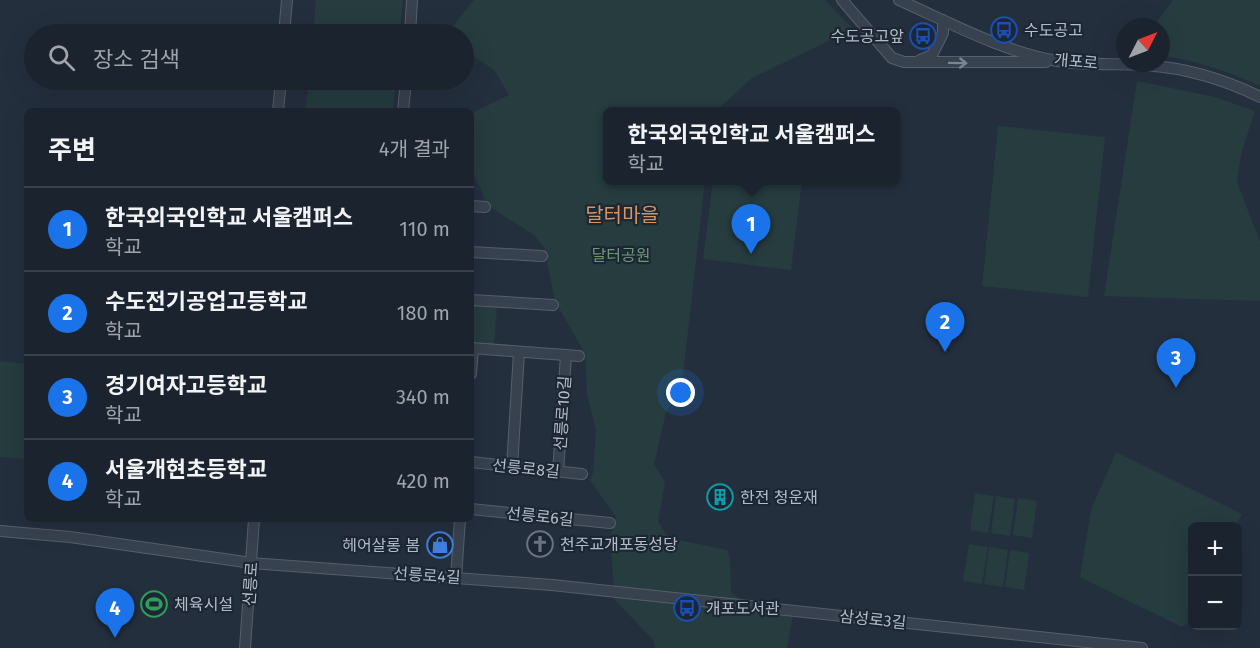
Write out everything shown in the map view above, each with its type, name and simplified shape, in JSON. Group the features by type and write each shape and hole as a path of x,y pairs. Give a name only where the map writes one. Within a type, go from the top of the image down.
{"street":[{"path":"285,24 287,0"},
{"path":"411,24 412,0"},
{"path":"842,0 892,57 904,62 1058,61"},
{"name":"개포로","path":"899,0 1018,52 1058,61 1146,65 1185,70 1212,77 1260,97"},
{"path":"914,62 932,55 943,33 943,20"},
{"path":"278,108 280,90"},
{"path":"403,108 405,90"},
{"path":"474,206 485,207"},
{"path":"474,252 542,256"},
{"path":"474,300 553,305"},
{"name":"선릉로10길","path":"474,348 579,356"},
{"path":"512,467 519,352"},
{"name":"선릉로10길","path":"558,472 566,355"},
{"name":"선릉로8길","path":"474,462 582,474"},
{"name":"선릉로6길","path":"474,509 610,523"},
{"name":"선릉로","path":"246,648 254,522"},
{"path":"456,577 460,522"},
{"name":"선릉로4길","path":"0,531 70,537 252,563 456,577 603,591"},
{"name":"삼성로3길","path":"603,591 1142,648"}],"green space":[{"path":"316,0 403,0 401,24 314,24"},
{"name":"달터공원","path":"474,0 825,0 853,29 752,78 720,107 603,107 603,185 705,185 681,392 666,412 654,464 665,482 658,522 669,538 727,550 730,557 731,593 753,606 793,615 787,648 655,648 654,641 615,600 610,536 616,517 590,480 593,473 596,431 587,394 585,354 555,301 544,247 534,235 488,206 474,175 474,113 509,95 495,71 474,56 474,24 455,24"},
{"path":"1173,0 1260,0 1260,86 1212,67 1170,57 1170,18 1160,18"},
{"path":"1137,81 1215,97 1255,111 1241,154 1237,182 1260,242 1260,301 1104,296"},
{"path":"308,90 395,90 393,108 305,108"},
{"path":"998,126 1105,137 1088,297 982,286"},
{"path":"712,185 802,185 791,270 703,259"},
{"path":"474,305 497,307 494,346 474,344"},
{"path":"0,361 24,364 24,459 0,457"},
{"path":"1116,452 1242,514 1238,522 1188,522 1188,623 1182,627 1080,577 1091,510"},
{"path":"975,493 994,496 988,533 970,530"},
{"path":"996,496 1015,499 1010,536 991,533"},
{"path":"1018,498 1037,501 1032,538 1013,535"},
{"path":"969,544 988,547 982,584 963,581"},
{"path":"989,547 1008,550 1003,587 984,584"},
{"path":"1010,550 1029,553 1024,590 1005,587"}],"place":[{"name":"수도공고","path":"1004,30"},
{"name":"수도공고앞","path":"923,36"},
{"name":"한국외국인학교 서울캠퍼스","path":"751,254"},
{"name":"수도전기공업고등학교","path":"945,352"},
{"name":"경기여자고등학교","path":"1176,388"},
{"name":"한전 청운재","path":"720,497"},
{"name":"천주교개포동성당","path":"540,544"},
{"name":"헤어살롱 봄","path":"440,545"},
{"name":"체육시설","path":"154,604"},
{"name":"개포도서관","path":"687,608"},
{"name":"서울개현초등학교","path":"115,638"}],"district":[{"name":"달터마을","path":"622,215"}]}
